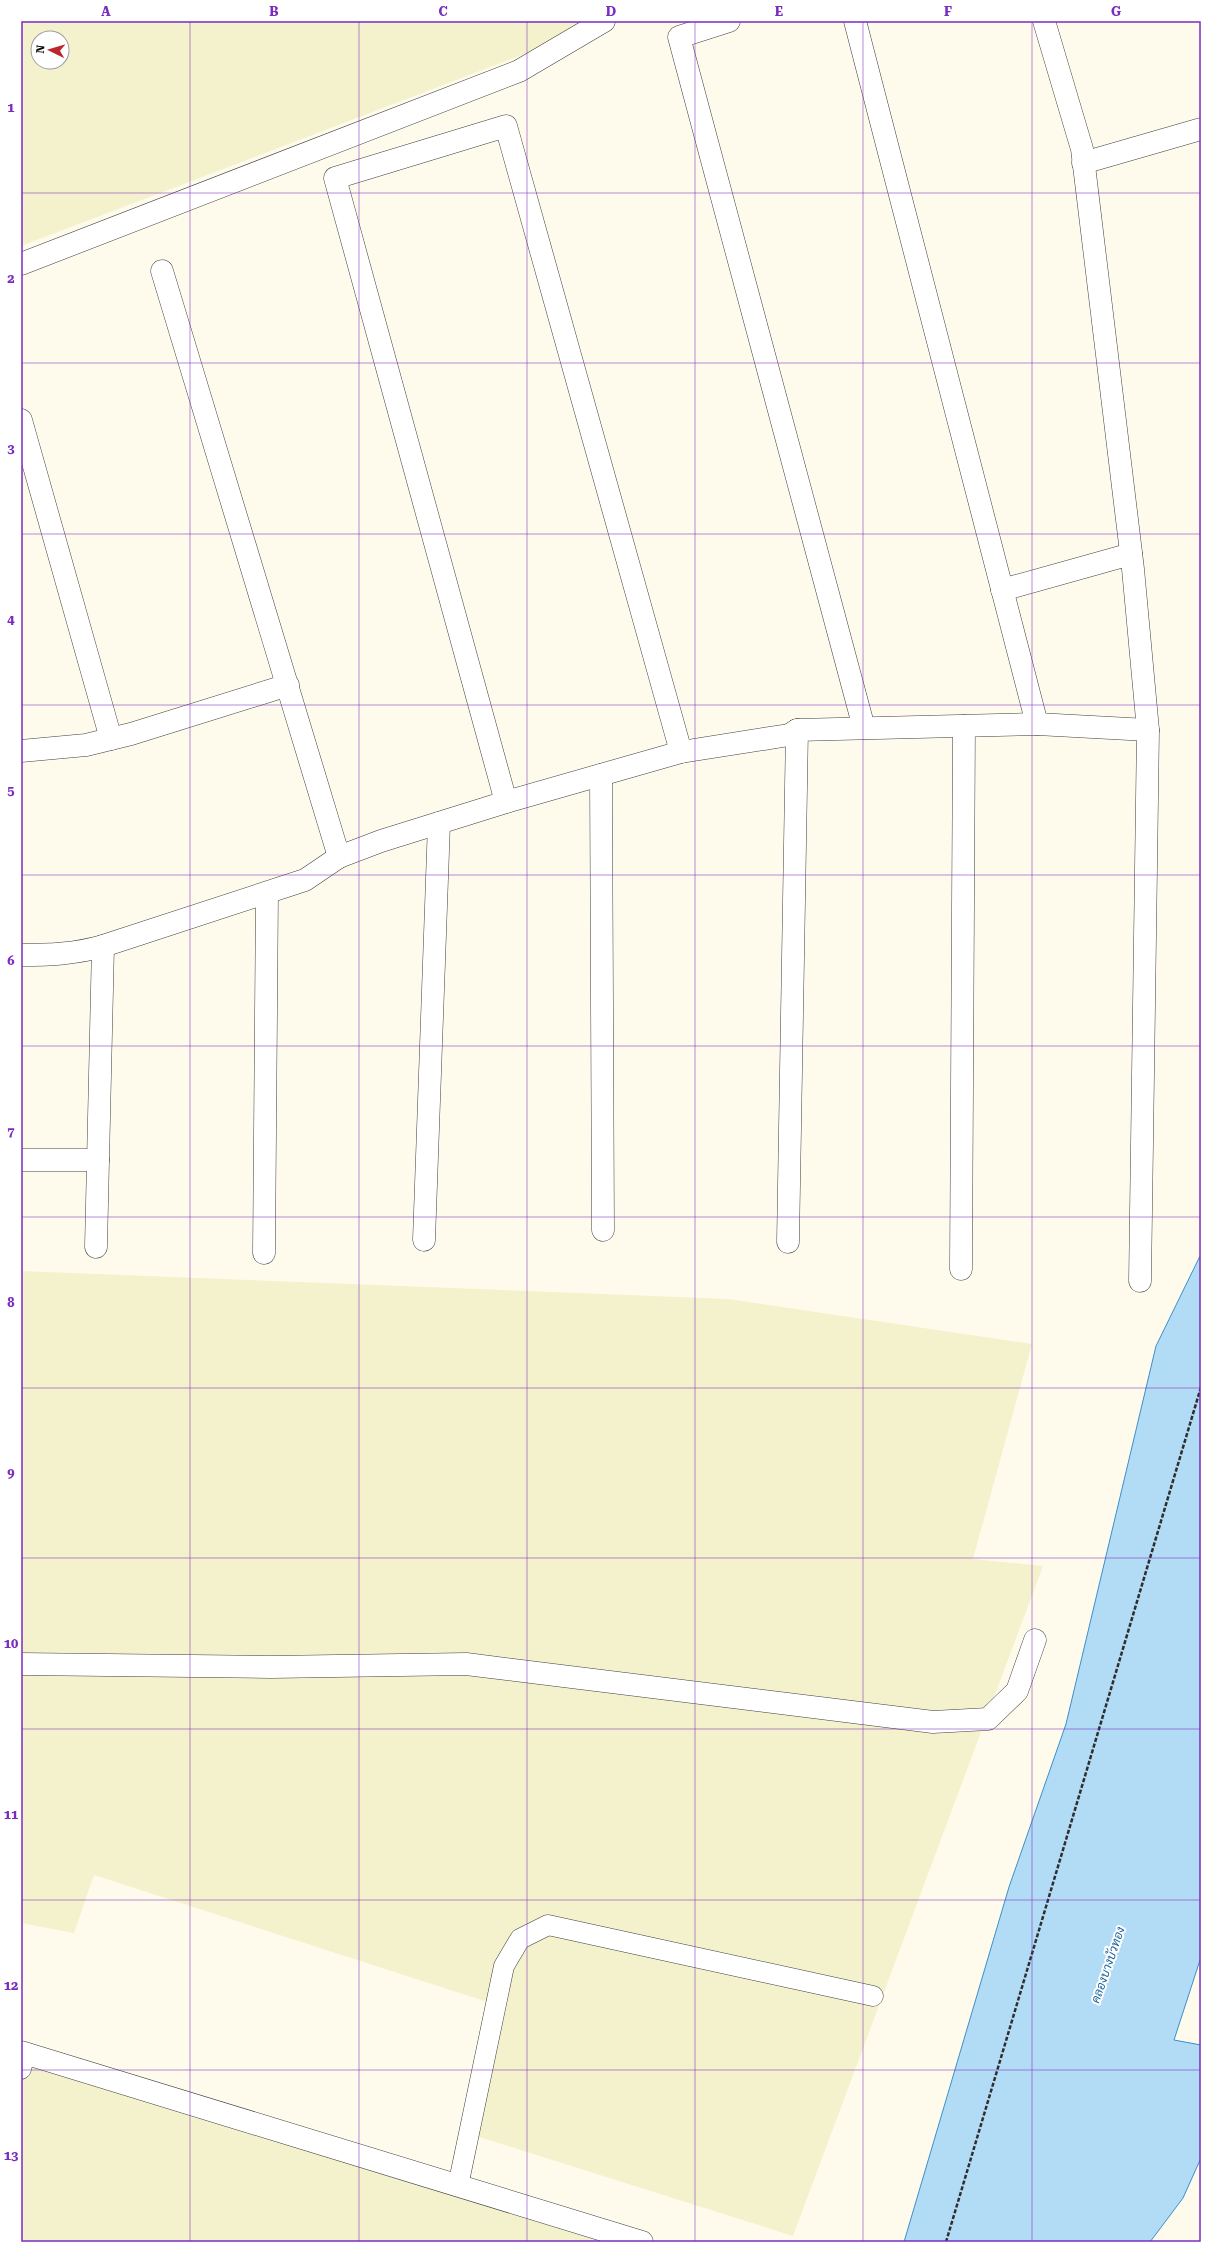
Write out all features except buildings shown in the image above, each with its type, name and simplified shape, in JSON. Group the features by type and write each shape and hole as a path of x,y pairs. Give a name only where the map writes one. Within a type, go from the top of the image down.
{"street":[{"path":"21,264 519,71 604,21"},
{"path":"729,21 679,37 864,728"},
{"path":"855,21 1037,724"},
{"path":"1044,21 1082,150 1131,554 1148,730 1140,1282"},
{"path":"506,802 335,178 506,126 681,752"},
{"path":"1083,163 1201,129"},
{"path":"162,271 339,857"},
{"path":"21,420 111,739"},
{"path":"1002,590 1131,554"},
{"path":"21,752 86,745 111,739 288,685"},
{"path":"21,955 60,955 82,952 103,946 305,880 339,857 381,841 506,802 681,752 790,735 797,730 1037,724 1148,730"},
{"path":"961,1269 964,726"},
{"path":"788,1242 797,730"},
{"path":"601,775 603,1230"},
{"path":"424,1240 439,823"},
{"path":"264,1253 267,893"},
{"path":"96,1247 103,946"},
{"path":"21,1160 98,1160"},
{"path":"21,1664 271,1667 466,1664 933,1722 988,1719 1016,1691 1035,1640"},
{"path":"22,2058 458,2186 642,2242"}],"lane":[{"path":"458,2186 504,1966 520,1939 548,1925 873,1996"}],"path":[{"path":"946,2242 1201,1387"}],"shaded area":[{"path":"21,21 611,21 21,246"},
{"path":"21,1271 729,1299 1032,1344 973,1559 1043,1566 793,2236 476,2136 503,2007 94,1875 74,1933 21,1923"},
{"path":"21,2045 650,2242 21,2242"}],"water":[{"name":"คลองบางบัวทอง","path":"1201,1254 1201,1957 1174,2040 1201,2045 1201,2158 1183,2198 1150,2242 904,2242 1009,1887 1066,1724 1156,1346"}]}
